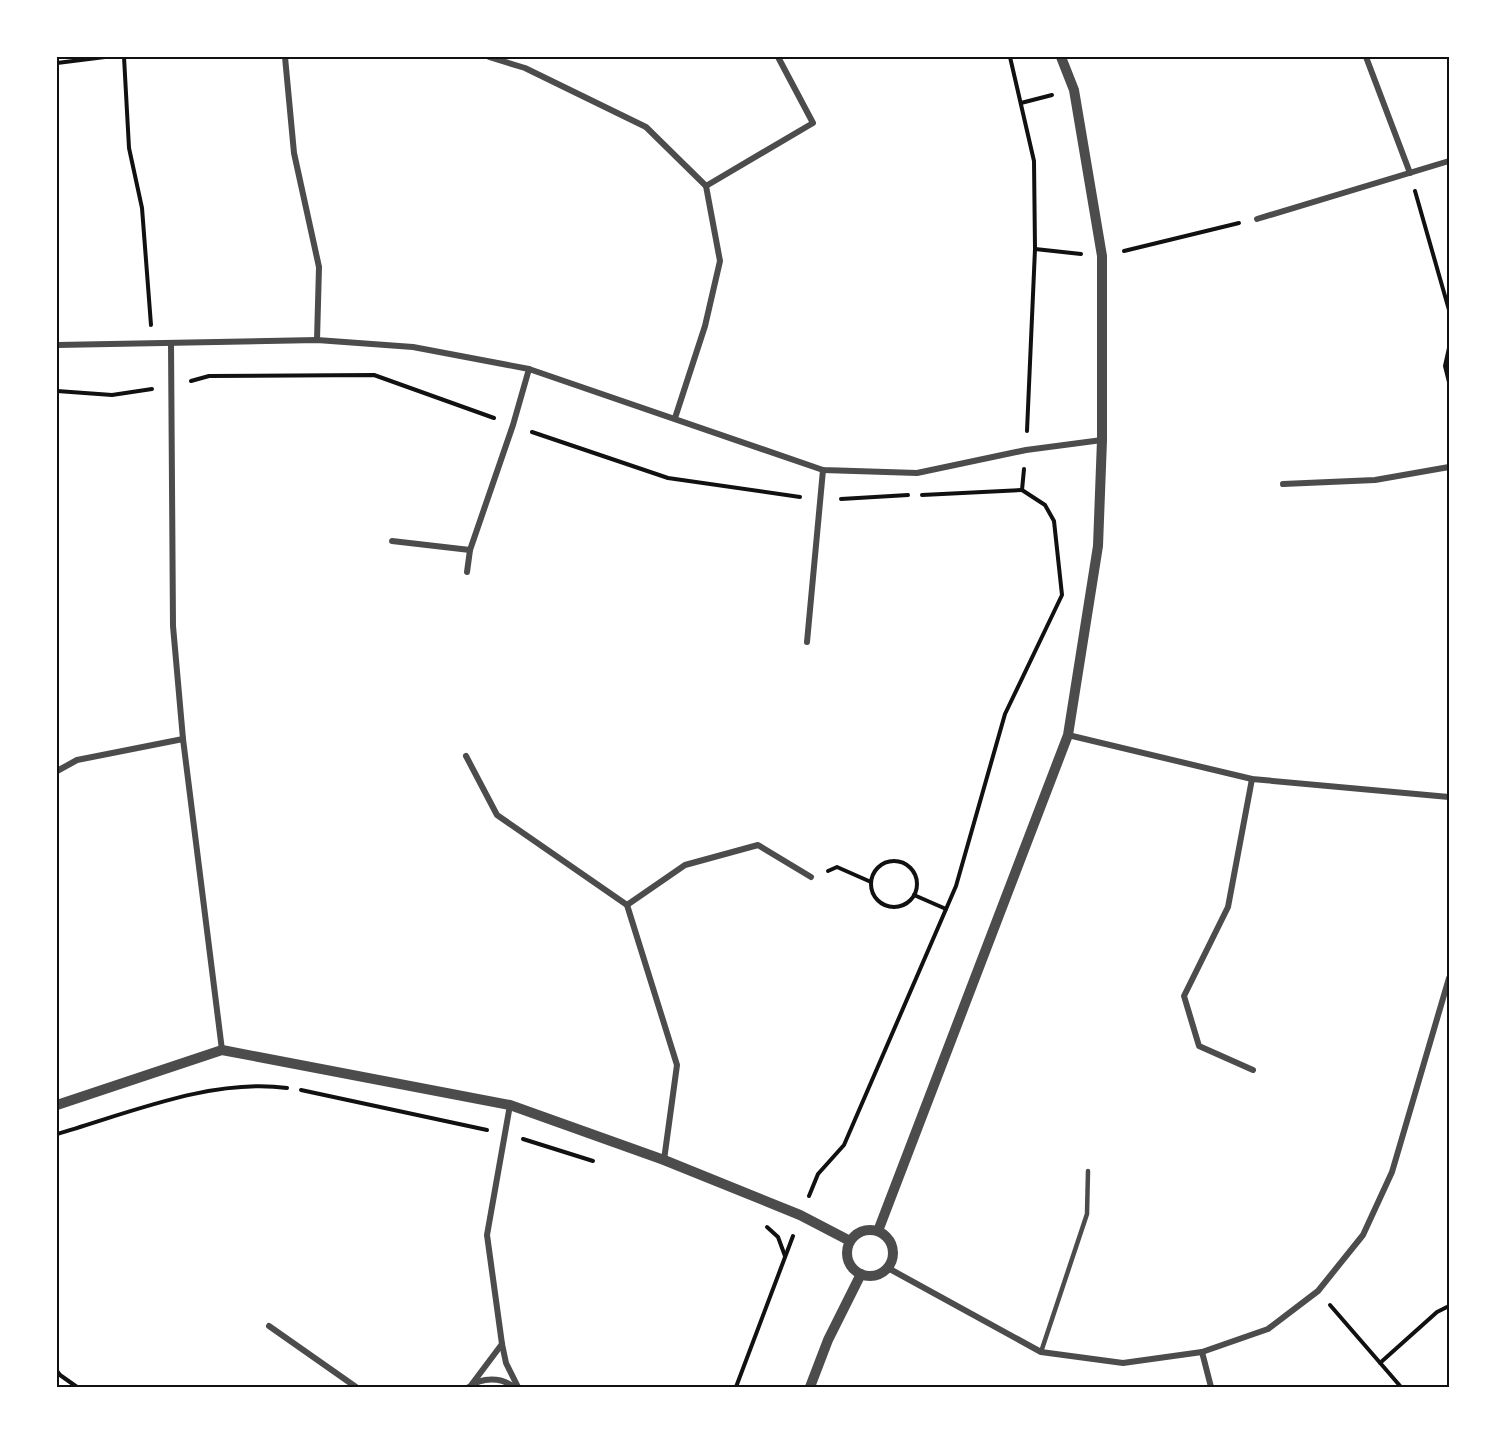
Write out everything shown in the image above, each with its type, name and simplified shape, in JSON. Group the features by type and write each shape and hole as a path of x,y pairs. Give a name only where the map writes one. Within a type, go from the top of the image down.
{"street":[{"path":"285,57 294,153 319,267 316,340"},
{"path":"489,57 525,68 645,127 706,186 720,261 705,326 675,418"},
{"path":"706,186 813,123 778,57"},
{"path":"878,1231 1068,735 1098,546 1102,440 1102,256 1074,90 1061,57"},
{"path":"1366,57 1410,173"},
{"path":"1257,219 1449,161"},
{"path":"57,345 316,340 413,347 529,369 823,470 917,473 1026,450 1102,440"},
{"path":"171,343 173,626 183,739 222,1050"},
{"path":"466,572 470,550 513,425 529,369"},
{"path":"1283,483 1375,480 1449,466"},
{"path":"807,642 823,470"},
{"path":"392,541 470,550"},
{"path":"1068,735 1252,778 1449,796"},
{"path":"57,771 77,760 183,739"},
{"path":"466,756 497,815 627,905 677,1065 664,1160"},
{"path":"1252,778 1228,907 1184,996 1199,1046 1253,1070"},
{"path":"627,905 685,865 758,845 811,877"},
{"path":"888,1268 1041,1352 1123,1363 1202,1352 1268,1329 1318,1291 1364,1235 1392,1172 1449,978"},
{"path":"57,1105 222,1050 510,1105 664,1160 800,1215 850,1241"},
{"path":"510,1105 487,1235 502,1344 506,1363 516,1387"},
{"path":"862,1231 878,1231 889,1238 893,1251 888,1268 874,1276 861,1274 849,1263 846,1256 850,1241 855,1234 862,1231"},
{"path":"810,1387 828,1340 861,1274"},
{"path":"268,1326 356,1387"},
{"path":"470,1386 502,1344"},
{"path":"1202,1352 1211,1387"},
{"path":"470,1386 484,1379 497,1379 516,1387"}],"lane":[{"path":"1041,1352 1087,1214 1088,1172"}],"path":[{"path":"57,63 105,57"},
{"path":"124,57 129,148 142,208 152,343"},
{"path":"1010,57 1034,161 1035,249 1026,450 1022,490"},
{"path":"1021,103 1074,90"},
{"path":"1410,173 1449,310"},
{"path":"1035,249 1102,256 1257,219"},
{"path":"1449,348 1444,366 1449,382"},
{"path":"57,391 112,395 171,386 209,376 374,375 668,478 820,500 1022,490 1045,506 1054,521 1062,595 1005,714 956,886 844,1145 818,1174 800,1215 736,1387"},
{"path":"889,861 904,863 917,881 914,895 902,905 887,906 875,897 871,882 877,869 889,861"},
{"path":"811,877 837,867 871,882"},
{"path":"914,895 946,909"},
{"path":"57,1134 175,1099 232,1087 285,1087 505,1133 594,1161"},
{"path":"764,1224 778,1237 785,1257"},
{"path":"1318,1291 1401,1387"},
{"path":"1380,1364 1437,1312 1449,1306"},
{"path":"57,1371 77,1387"}]}
